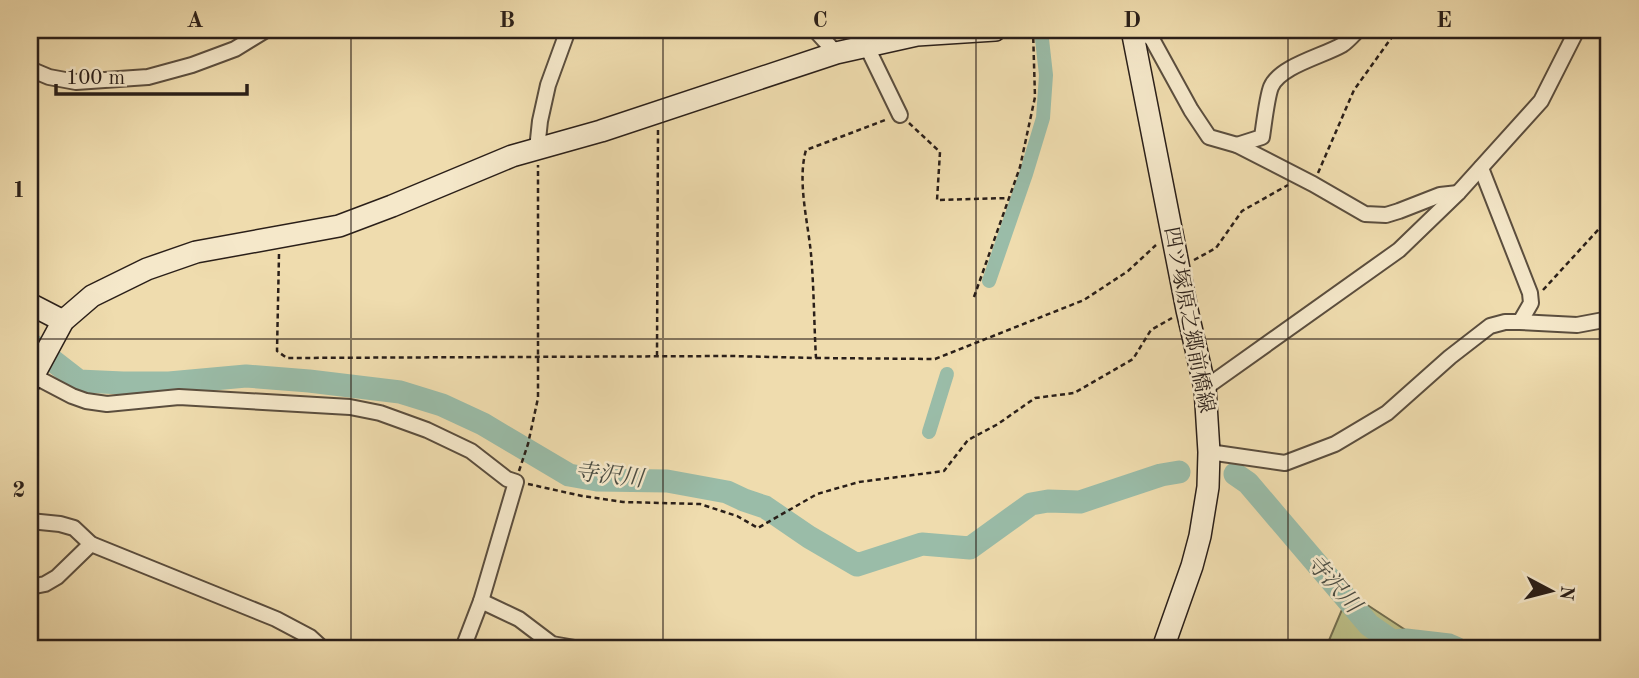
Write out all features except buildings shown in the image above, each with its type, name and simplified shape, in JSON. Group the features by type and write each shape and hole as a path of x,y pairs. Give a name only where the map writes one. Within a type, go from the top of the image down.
{"street":[{"path":"30,69 49,77 76,82 148,77 235,49 266,30"},
{"path":"537,149 548,85 568,30"},
{"path":"815,30 836,53"},
{"path":"463,648 481,601 516,482 506,479 471,451 426,430 380,413 350,407 179,397 107,404 86,401 33,376 63,321 92,296 147,269 196,252 340,226 512,156 601,131 836,53 918,36 995,30"},
{"path":"1132,30 1144,33 1152,39 1209,137 1237,145 1365,214 1386,215 1440,195 1458,193"},
{"name":"四ツ塚原之郷前橋線","path":"1132,30 1205,388 1209,452 1208,486 1200,536 1163,648"},
{"path":"1237,145 1262,136 1271,85 1291,67 1344,44 1358,30"},
{"path":"1205,388 1399,250 1458,193 1541,101 1577,30"},
{"path":"866,45 900,115"},
{"path":"1480,168 1530,293 1531,303 1520,322"},
{"path":"30,304 63,321"},
{"path":"1209,452 1285,463 1335,444 1387,414 1450,357 1490,326 1505,322 1577,325 1609,319"},
{"path":"30,521 74,528 91,544 276,619 310,637 322,648"},
{"path":"30,587 57,577 91,544"},
{"path":"481,601 519,620 552,644 575,648"}],"path":[{"path":"974,297 1020,167 1035,97 1033,30"},
{"path":"1178,266 1216,248 1242,211 1306,181 1354,90 1397,30"},
{"path":"816,358 811,256 802,176 806,150 900,115 940,152 937,200 1009,198"},
{"path":"657,356 658,128"},
{"path":"522,464 538,398 537,149"},
{"path":"1531,303 1609,218"},
{"path":"279,237 277,351 287,358 657,356 935,359 1084,300 1128,271 1171,231"},
{"path":"516,482 623,502 700,504 737,516 758,528 817,494 859,482 944,471 968,440 998,424 1035,398 1074,393 1133,359 1151,330 1187,310"}],"green space":[{"path":"1349,593 1433,648 1328,648"}],"waterway":[{"path":"989,281 1043,118 1046,75 1041,30"},
{"name":"寺沢川","path":"30,343 79,381 169,383 246,376 400,392 442,405 483,424 569,475 597,480 667,481 727,492 765,507 857,565 922,544 970,548 1031,504 1048,501 1080,502 1161,475 1179,472"},
{"path":"929,432 947,374"},
{"name":"寺沢川","path":"1235,474 1248,483 1369,625 1392,641 1406,640 1456,648"}]}
